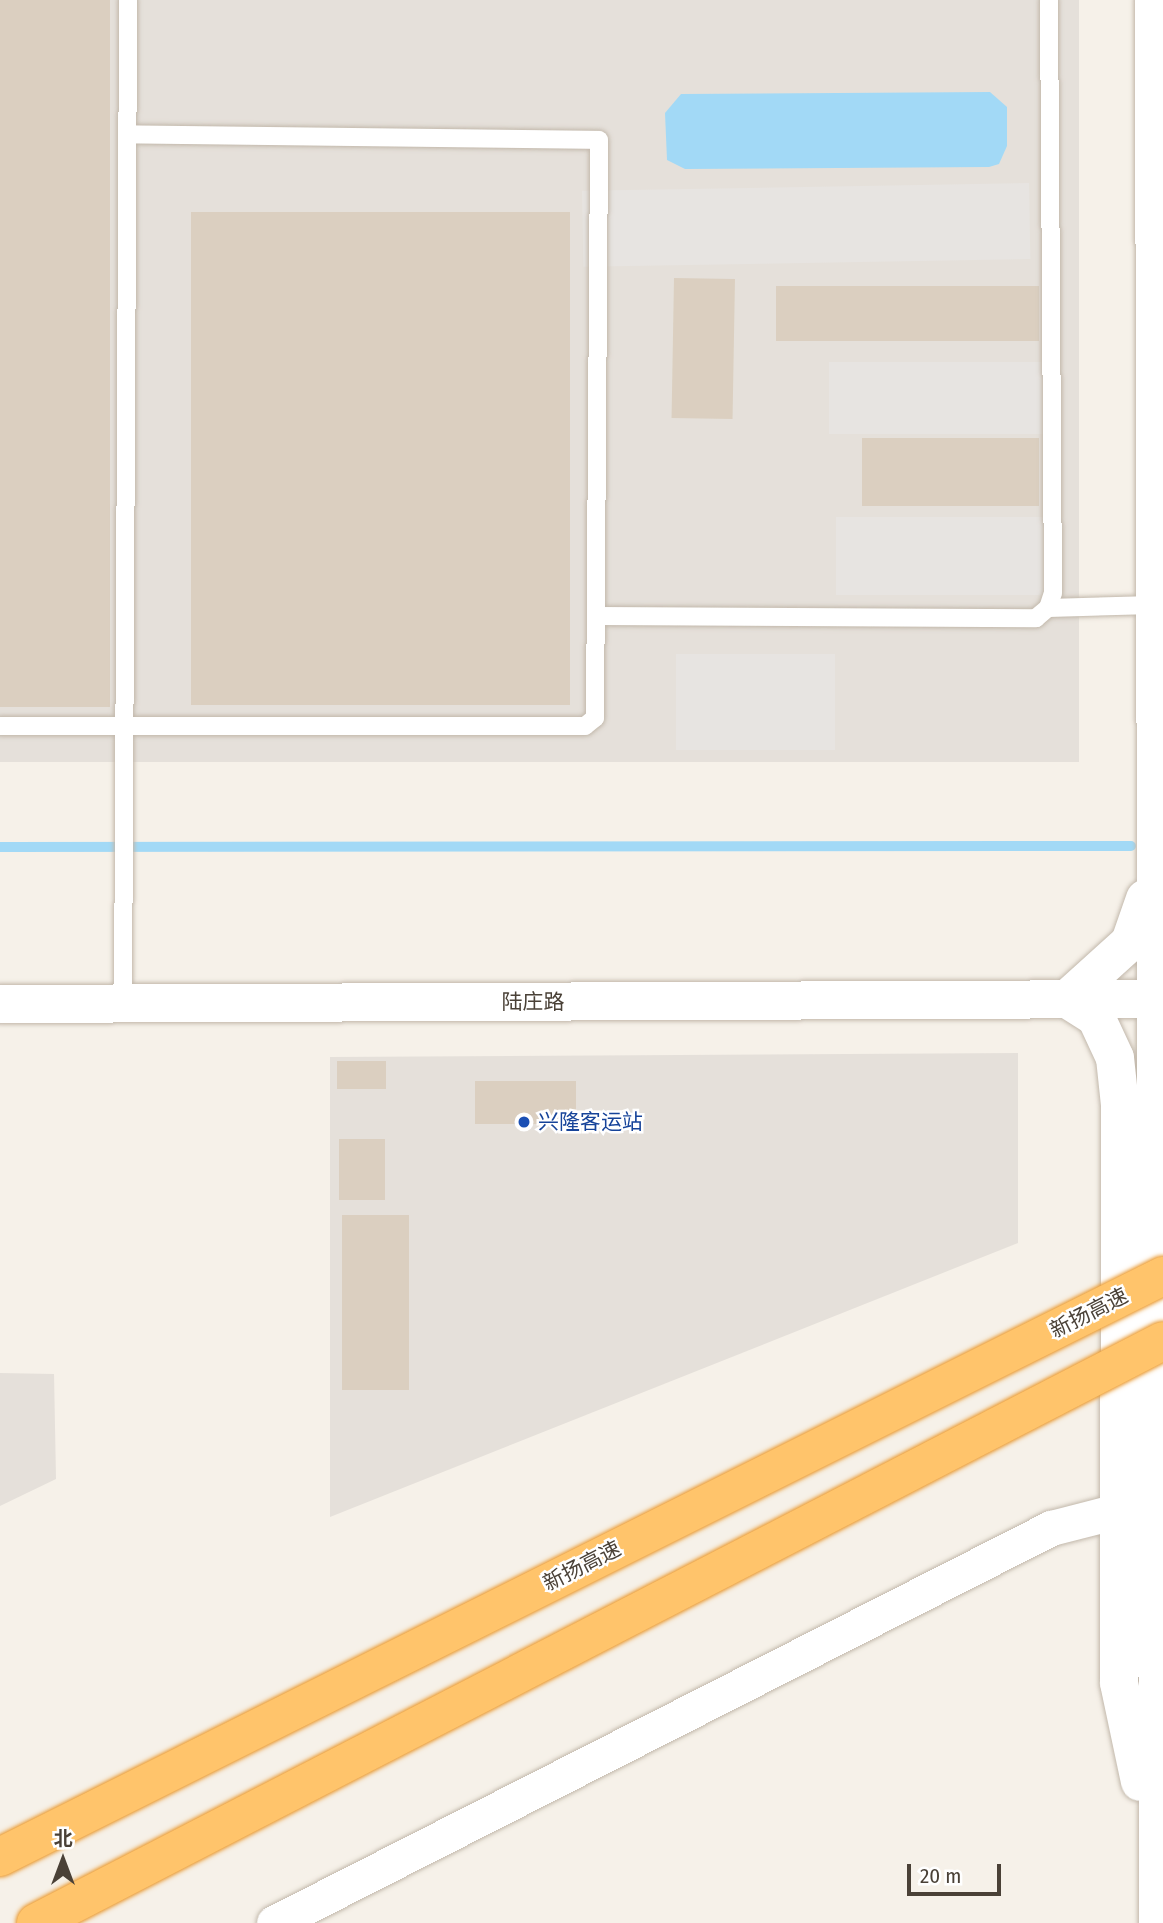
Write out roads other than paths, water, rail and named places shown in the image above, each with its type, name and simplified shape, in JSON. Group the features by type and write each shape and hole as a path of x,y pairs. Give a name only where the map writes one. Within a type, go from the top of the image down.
{"highway":[{"name":"新扬高速","path":"0,1857 1163,1276"},
{"path":"36,1923 1163,1341"}],"street":[{"path":"1154,0 1153,876 1158,1003 1158,1923"},
{"path":"1153,876 1130,942 1067,999 1096,1017 1115,1058 1120,1105 1117,1511 1119,1683 1160,1853"},
{"name":"陆庄路","path":"0,1004 1067,999 1158,1003"},
{"path":"274,1923 1051,1528 1117,1511"}],"lane":[{"path":"123,1004 128,0"},
{"path":"598,615 1036,618 1048,608 1053,593 1049,0"},
{"path":"0,726 585,726 595,719 598,615 599,140 128,134"},
{"path":"1048,608 1153,605"}],"water":[{"path":"990,92 1007,107 1007,146 999,164 989,167 685,169 667,160 665,113 681,94"}],"waterway":[{"path":"0,847 1131,846"}],"place":[{"name":"兴隆客运站","path":"524,1122"}]}
